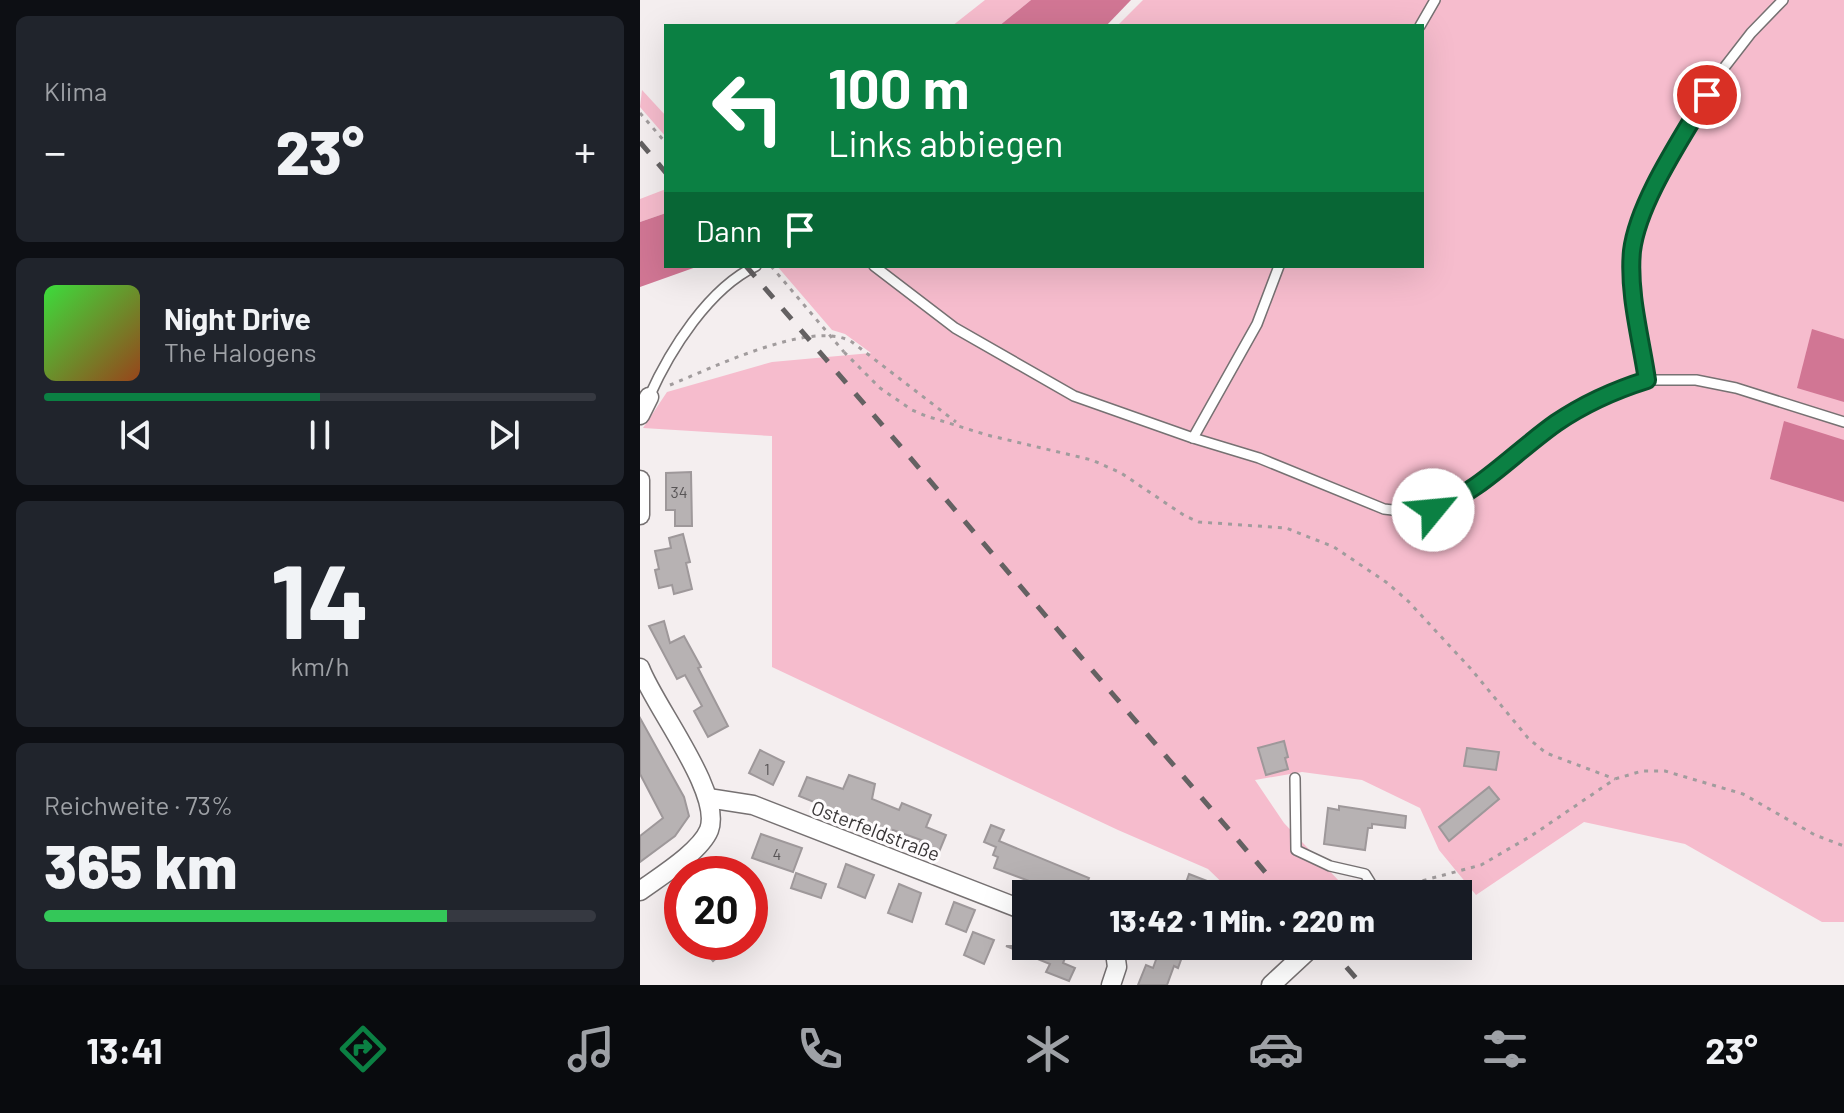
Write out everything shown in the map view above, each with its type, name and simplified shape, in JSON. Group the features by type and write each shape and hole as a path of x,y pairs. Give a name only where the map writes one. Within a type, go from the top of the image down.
{"street":[{"path":"640,415 649,397"},
{"path":"640,480 640,515"},
{"path":"640,891 702,841 710,824 708,798 641,675"},
{"name":"Osterfeldstraße","path":"708,798 753,805 1012,906"},
{"path":"1111,985 1116,960"},
{"path":"1271,985 1298,960"}],"lane":[{"path":"1421,24 1435,0"},
{"path":"1647,380 1632,278 1632,251 1642,215 1720,73 1751,33 1783,0"},
{"path":"649,397 710,300 741,273 752,268"},
{"path":"877,268 955,328 1074,396 1259,458 1384,509 1418,513 1450,504 1583,407 1647,380 1696,380 1736,388 1844,422"},
{"path":"1193,438 1257,324 1278,268"},
{"path":"1295,778 1296,850 1330,866 1365,874 1369,880"}],"path":[{"path":"640,113 664,141"},
{"path":"773,268 844,352 880,388 912,410 987,435 1092,460 1121,473 1199,522 1286,528 1334,547 1408,601 1471,669 1528,738 1546,753 1615,779"},
{"path":"649,397 668,386 749,354 796,338 828,334 852,342 959,424"},
{"path":"1425,880 1481,865 1531,836 1615,779 1642,771 1665,771 1743,794 1815,835 1844,846"}],"shaded area":[{"path":"985,0 1031,0 1001,24 955,24"},
{"path":"1031,0 1131,0 1108,24 1001,24"},
{"path":"1143,0 1844,0 1844,922 1822,922 1685,844 1584,822 1476,895 1472,890 1472,880 1464,880 1439,850 1420,808 1362,780 1302,772 1255,780 1284,823 1338,880 1219,880 1208,869 1118,830 772,667 772,436 643,428 667,392 772,362 871,353 845,334 832,330 779,268 1424,268 1424,24 1119,24"},
{"path":"642,90 664,114 664,135 640,107"},
{"path":"664,190 664,214 640,222 640,199"},
{"path":"664,214 664,268 693,268 640,287 640,222"},
{"path":"1812,329 1844,339 1844,402 1797,388"},
{"path":"1784,421 1844,440 1844,502 1770,479"}],"building":[{"path":"691,472 692,526 675,526 675,510 666,510 666,473"},
{"path":"683,534 692,589 674,594 672,585 659,588 655,551 671,548 669,538"},
{"path":"664,621 670,643 684,636 728,726 708,737 694,711 702,706 685,675 677,679 649,626"},
{"path":"640,718 684,797 689,816 675,836 640,862 640,836 663,818 640,774"},
{"path":"1284,741 1288,769 1266,775 1258,748"},
{"path":"1467,748 1499,752 1496,770 1464,766"},
{"path":"760,750 784,762 773,785 749,773"},
{"path":"849,775 875,784 872,799 899,810 902,803 931,815 926,827 946,835 939,852 918,844 921,840 893,830 891,833 799,796 807,777 843,789"},
{"path":"1489,787 1499,799 1449,841 1439,827"},
{"path":"1339,806 1406,816 1405,828 1372,824 1372,828 1368,828 1365,850 1324,844 1328,808 1339,810"},
{"path":"991,825 1004,830 999,841 1089,878 1026,880 994,868 998,857 993,855 996,847 984,842"},
{"path":"761,834 802,848 793,872 768,863 768,856 753,856"},
{"path":"846,864 874,875 865,898 838,887"},
{"path":"796,873 826,884 821,898 791,888"},
{"path":"1189,874 1204,880 1187,880"},
{"path":"899,884 921,893 912,922 888,913"},
{"path":"954,902 975,910 966,932 946,924"},
{"path":"973,932 994,940 984,964 964,955"},
{"path":"1040,960 1064,960 1063,963 1075,968 1069,981 1046,972 1050,964"},
{"path":"1156,960 1181,960 1178,968 1174,966 1167,985 1138,985 1146,965 1153,968"}],"railway":[{"path":"640,142 664,171"},
{"path":"748,268 1272,880"},
{"path":"1340,960 1362,985"}],"route":[{"path":"1433,510 1450,504 1583,407 1647,380 1632,278 1632,251 1648,200 1707,95"}]}
